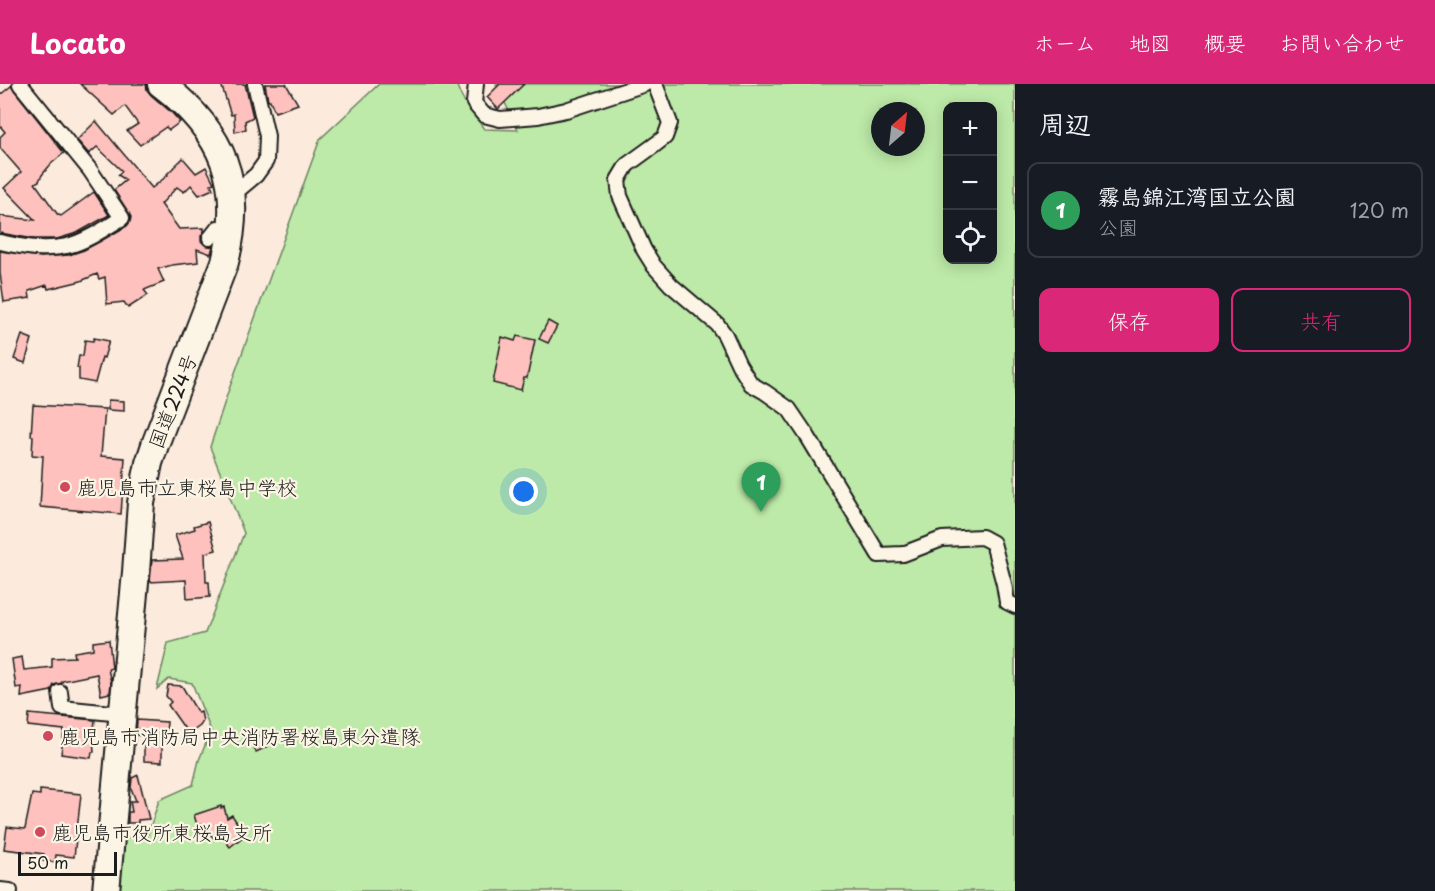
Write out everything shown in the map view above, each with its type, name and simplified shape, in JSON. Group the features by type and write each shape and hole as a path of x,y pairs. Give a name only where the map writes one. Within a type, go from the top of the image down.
{"highway":[{"name":"国道224号","path":"106,891 141,503 149,463 225,262 233,222 231,187 224,161 214,140 200,118 181,99 161,84"}],"street":[{"path":"0,242 25,248 67,246 96,234 122,218 90,170 20,84"},
{"path":"217,235 226,220 222,192 256,175 266,161 267,136 255,84"},
{"path":"476,84 474,103 484,115 501,119 538,116 566,110 645,84"},
{"path":"655,84 670,123 665,136 627,165 618,180 620,196 644,250 654,266 671,285 717,324 751,384 789,409 879,555 903,554 942,539 982,537 993,543 1005,584 1007,602 1015,606"},
{"path":"60,692 62,708 122,714"},
{"path":"0,890 10,891"}],"green space":[{"path":"379,84 456,84 462,98 484,129 518,130 496,84 1015,84 1015,891 118,891 122,838 147,837 159,800 193,785 199,760 211,731 192,683 169,679 157,689 168,643 205,633 244,533 210,447 320,139"}],"building":[{"path":"80,84 146,84 151,95 180,122 169,130 166,127 140,145 127,131 138,124 125,106 114,115"},
{"path":"221,84 245,84 253,117 245,121 246,129 235,132 234,114 231,115"},
{"path":"265,84 286,84 298,104 275,112 270,100 268,101"},
{"path":"500,84 524,84 498,109 487,97"},
{"path":"11,86 64,153 35,183 58,215 61,216 94,192 109,215 77,233 57,239 34,239 0,233 0,216 35,220 4,188 21,172 0,148 0,137 5,132 0,126 0,95"},
{"path":"96,121 152,188 183,158 196,173 206,167 214,183 211,184 213,189 199,195 191,185 184,192 177,187 161,204 179,229 204,228 201,241 205,245 213,246 211,254 197,249 198,262 158,269 164,282 144,290 148,295 128,308 124,302 107,304 105,277 99,279 97,274 81,281 48,289 47,285 29,291 30,298 4,302 0,251 41,257 69,255 99,242 130,222 129,213 114,190 126,180 118,175 122,171 97,147 89,154 77,140"},
{"path":"548,321 557,326 548,343 539,339"},
{"path":"22,335 32,339 25,363 14,359"},
{"path":"517,336 535,340 527,378 524,378 521,390 493,383 502,337 515,341"},
{"path":"94,338 109,341 95,383 79,380 79,368 77,368 79,356 83,356 85,340 93,341"},
{"path":"108,400 124,401 124,411 108,410"},
{"path":"33,405 105,409 101,456 125,458 121,514 40,507 43,456 32,455"},
{"path":"208,522 216,550 205,553 206,582 209,582 210,597 187,599 186,580 150,582 152,560 183,559 175,535"},
{"path":"109,640 112,668 108,669 111,682 110,693 101,695 97,674 62,681 54,685 51,691 21,697 22,687 16,688 12,659 22,657 24,670 52,667 52,658 75,657 74,652 93,649 93,642"},
{"path":"168,685 182,686 198,713 201,712 203,721 190,733 168,705 171,702 166,696"},
{"path":"29,714 95,720 94,752 91,758 61,754 64,730 28,726"},
{"path":"137,720 167,722 165,744 162,744 162,762 144,761 144,736 136,735"},
{"path":"258,735 267,747 256,752 251,741"},
{"path":"138,775 149,819 138,820 138,823 128,823 128,812 132,812 130,801 136,801 131,788 132,778"},
{"name":"鹿児島市役所東桜島支所","path":"40,790 81,794 74,857 56,855 55,862 43,861 44,854 4,849 7,827 25,829 32,794 40,795"},
{"path":"221,806 221,808 224,807 227,818 232,815 245,835 230,847 221,835 215,840 203,824 197,825 194,815"}],"place":[{"name":"鹿児島市立東桜島中学校","path":"65,487"},
{"name":"霧島錦江湾国立公園","path":"761,512"},
{"name":"鹿児島市消防局中央消防署桜島東分遣隊","path":"48,736"},
{"name":"鹿児島市役所東桜島支所","path":"40,832"}]}
